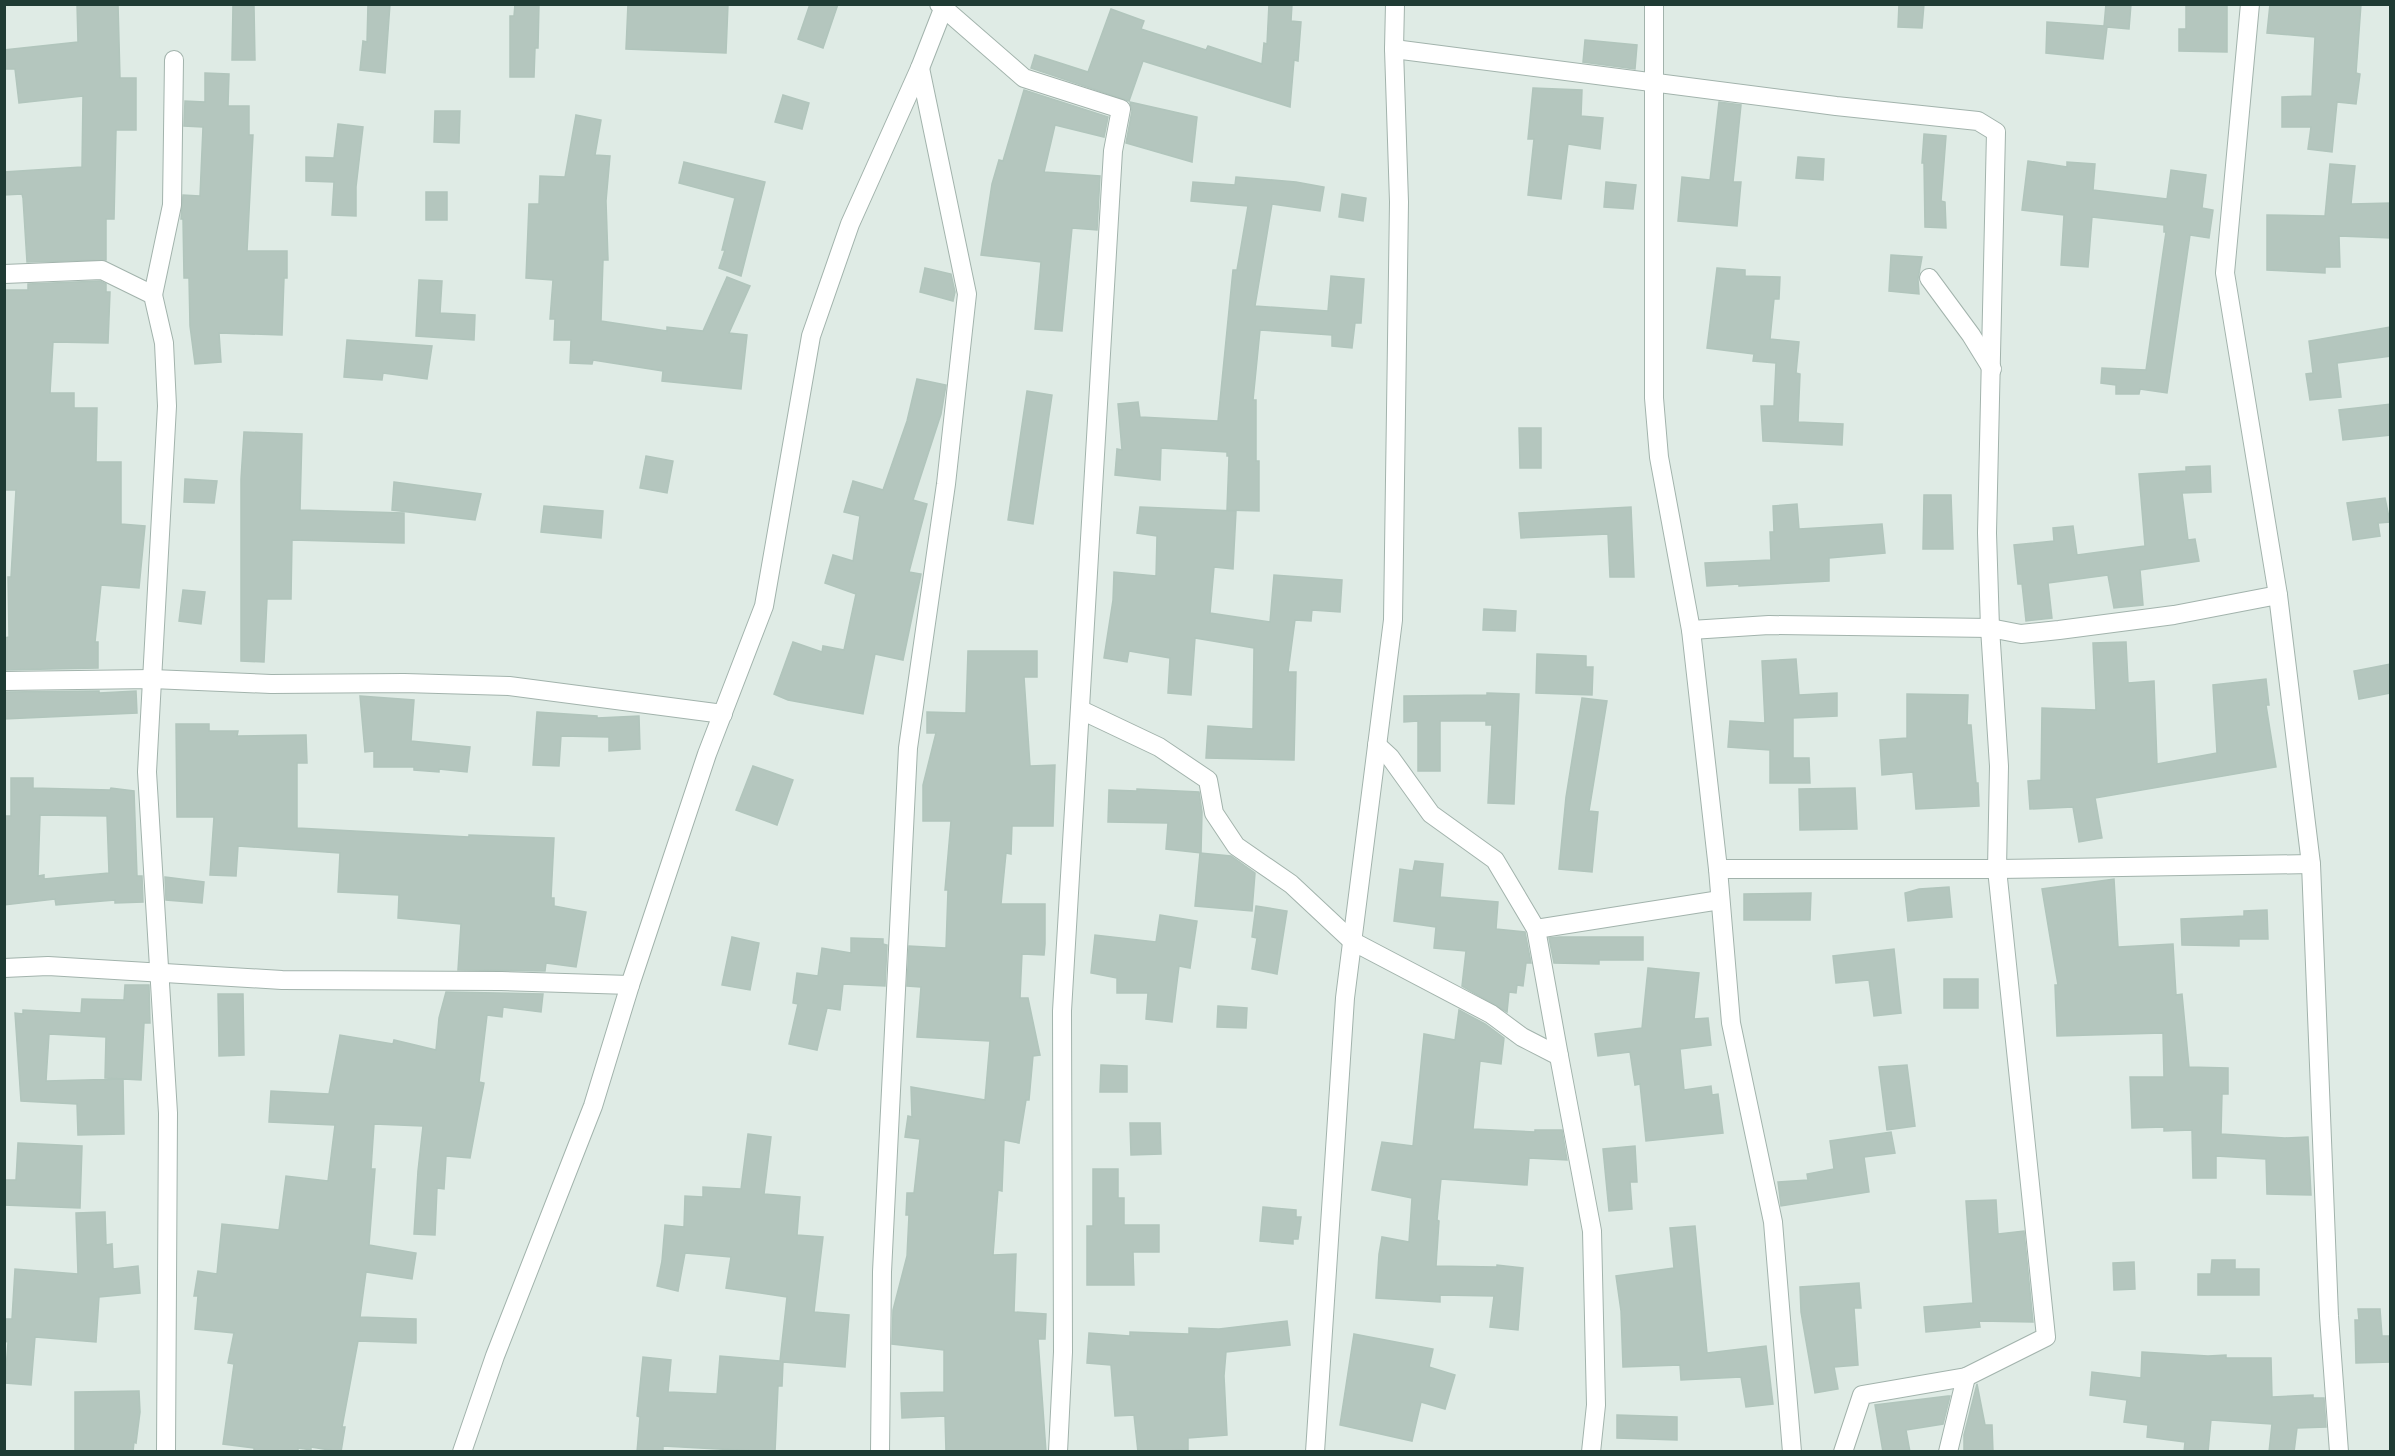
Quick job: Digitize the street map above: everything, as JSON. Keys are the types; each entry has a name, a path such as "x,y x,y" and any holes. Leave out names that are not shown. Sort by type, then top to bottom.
{"street":[{"path":"1315,1452 1345,998 1393,620 1399,202 1394,49 1395,4"},
{"path":"1654,4 1652,82 1654,398 1659,457 1691,630 1718,869 1731,1023 1773,1222 1792,1452"},
{"path":"2250,4 2225,273 2278,595 2311,864 2329,1316 2339,1452"},
{"path":"462,1452 495,1356 593,1106 630,985 703,765 764,606 811,336 849,224 920,68 942,6 1024,78 1121,109 1113,151 1082,710 1062,1011 1063,1352 1058,1452"},
{"path":"1394,49 1978,121 1987,124 1996,132 1987,533 1990,628 1999,766 1997,869 2046,1337 1966,1377 1862,1395 1843,1452"},
{"path":"166,1452 168,1113 147,772 167,406 164,343 153,296 172,205 174,60"},
{"path":"880,1452 882,1272 908,748 946,484 967,294 920,68"},
{"path":"4,274 102,270 153,296"},
{"path":"1929,278 1971,334 1992,369"},
{"path":"1691,630 1769,625 1990,628 2021,634 2174,615 2278,595"},
{"path":"4,681 152,679 271,684 404,683 509,686 723,714"},
{"path":"1082,710 1158,747 1208,780 1214,813 1236,846 1291,885 1352,941 1491,1014 1522,1037 1558,1056"},
{"path":"1377,745 1390,757 1431,814 1495,860 1536,929 1592,1231 1596,1405 1592,1452"},
{"path":"1718,869 1997,869 2311,864"},
{"path":"1536,929 1720,900"},
{"path":"4,968 48,966 282,980 501,981 630,985"},
{"path":"1948,1452 1966,1377"}],"building":[{"path":"77,4 118,4 120,78 136,78 136,130 116,130 114,219 106,219 106,260 27,262 22,194 4,195 4,172 82,167 83,96 19,103 15,69 4,69 4,50 78,42"},
{"path":"368,4 390,4 385,73 360,70 363,41 367,42"},
{"path":"515,4 539,4 538,48 535,48 534,77 510,77 510,16 514,16"},
{"path":"628,4 728,4 726,53 626,49"},
{"path":"810,4 838,4 823,48 798,39"},
{"path":"1269,4 1292,4 1291,21 1301,22 1298,61 1294,60 1290,107 1143,61 1129,101 1031,68 1035,55 1088,72 1111,9 1144,21 1141,29 1206,50 1208,46 1262,64 1264,43 1267,44"},
{"path":"1899,4 1924,4 1922,28 1898,27"},
{"path":"2106,4 2131,4 2129,29 2107,27 2103,59 2046,53 2047,22 2104,26"},
{"path":"2186,4 2227,4 2227,52 2179,51 2179,29 2186,29"},
{"path":"2270,4 2361,4 2356,73 2360,74 2356,104 2337,102 2332,152 2308,149 2311,127 2282,127 2282,97 2312,96 2315,37 2267,33"},
{"path":"233,5 254,6 255,60 232,60"},
{"path":"1585,40 1637,45 1635,69 1583,62"},
{"path":"205,73 229,74 228,106 249,106 249,135 253,135 247,251 287,251 287,278 284,278 282,335 219,333 221,362 195,364 190,326 189,278 184,278 183,219 181,219 183,195 200,196 203,127 184,126 185,101 205,102"},
{"path":"1533,88 1582,90 1581,116 1603,118 1600,149 1568,144 1561,199 1528,195 1534,139 1528,139"},
{"path":"1024,90 1108,117 1104,137 1055,125 1044,172 1100,176 1097,230 1072,228 1062,331 1035,329 1041,262 981,255 992,184 999,160 1003,161"},
{"path":"783,95 809,103 802,129 775,122"},
{"path":"1130,102 1197,117 1192,162 1126,143 1132,111"},
{"path":"1719,102 1741,105 1733,182 1741,182 1737,226 1678,221 1682,177 1710,180"},
{"path":"435,111 460,111 459,143 434,142"},
{"path":"576,115 601,120 595,155 610,156 606,201 608,260 603,260 601,321 667,331 667,327 703,331 727,277 750,286 729,333 747,335 741,389 662,381 663,371 593,360 592,364 570,363 571,340 554,340 555,319 550,319 553,280 526,278 529,204 539,204 540,176 565,177"},
{"path":"338,124 363,127 356,187 356,216 332,215 334,182 306,181 306,157 334,158"},
{"path":"1924,134 1946,136 1941,201 1945,202 1946,228 1925,227 1924,163 1922,163"},
{"path":"1798,157 1824,159 1823,180 1796,178"},
{"path":"2028,161 2067,167 2067,162 2095,164 2093,190 2167,199 2171,170 2206,175 2202,208 2213,210 2209,238 2190,235 2167,393 2140,389 2139,394 2116,394 2116,385 2101,383 2102,368 2146,370 2166,232 2164,232 2164,225 2092,217 2088,267 2061,265 2064,215 2022,210"},
{"path":"684,162 765,182 741,276 719,268 725,250 722,250 735,198 679,183"},
{"path":"2330,164 2355,166 2351,204 2391,203 2391,238 2339,236 2340,267 2325,267 2325,273 2267,270 2267,215 2325,216"},
{"path":"1236,177 1296,182 1324,187 1320,211 1272,204 1255,306 1328,311 1331,276 1364,279 1361,323 1355,323 1352,348 1332,346 1332,335 1260,330 1253,400 1256,400 1259,511 1227,510 1229,456 1227,452 1161,448 1160,480 1115,475 1117,449 1122,450 1118,404 1138,402 1140,417 1218,421 1233,270 1237,270 1248,206 1191,201 1193,182 1235,185"},
{"path":"1606,182 1636,185 1633,209 1604,207"},
{"path":"426,192 447,192 447,220 426,220"},
{"path":"1342,194 1366,198 1363,221 1339,217"},
{"path":"1891,255 1922,257 1918,279 1919,294 1889,291"},
{"path":"925,268 951,274 955,292 953,301 920,292"},
{"path":"1717,268 1745,270 1745,276 1780,277 1779,299 1774,299 1770,339 1799,342 1796,373 1800,374 1798,422 1843,424 1842,445 1763,441 1761,406 1774,406 1776,363 1753,361 1754,354 1707,348"},
{"path":"419,280 442,281 440,313 475,315 474,340 416,336"},
{"path":"100,281 106,284 106,292 110,292 108,343 53,342 50,393 74,393 74,408 97,408 96,462 121,462 121,524 145,526 139,588 101,585 95,642 98,642 98,668 4,670 4,638 9,637 8,577 11,577 16,490 4,490 4,290 28,290 28,284"},
{"path":"2391,327 2391,356 2337,363 2341,397 2310,400 2306,374 2313,373 2309,341"},
{"path":"347,340 432,346 427,379 383,373 382,380 344,377"},
{"path":"917,379 946,385 941,414 913,500 927,504 909,572 921,574 903,660 875,654 863,714 788,700 774,694 793,642 822,652 823,646 844,650 856,594 825,583 833,555 853,561 860,516 844,512 853,481 883,490 907,421"},
{"path":"1027,391 1052,395 1033,524 1008,520"},
{"path":"2391,404 2391,435 2343,440 2339,410"},
{"path":"1519,428 1541,428 1541,468 1520,468"},
{"path":"244,432 302,434 300,510 404,513 404,543 292,540 291,599 267,599 264,662 241,661 241,479"},
{"path":"646,456 673,461 667,493 640,488"},
{"path":"2210,466 2211,492 2182,493 2188,540 2195,539 2199,561 2140,570 2143,605 2114,608 2108,575 2048,583 2052,618 2026,621 2022,584 2018,584 2014,545 2054,541 2053,528 2073,526 2077,555 2145,546 2139,474 2186,471 2186,467"},
{"path":"185,479 217,481 214,503 184,502"},
{"path":"394,482 481,494 475,520 392,510"},
{"path":"1924,495 1951,495 1953,549 1923,549"},
{"path":"2385,498 2390,522 2378,523 2380,536 2353,540 2347,503"},
{"path":"1797,504 1799,529 1882,524 1885,553 1829,558 1829,581 1707,586 1705,563 1771,560 1770,532 1774,532 1773,506"},
{"path":"544,506 603,511 601,538 541,532"},
{"path":"1140,507 1236,511 1233,569 1214,567 1210,613 1270,622 1274,575 1342,580 1340,612 1312,610 1311,621 1295,620 1288,672 1296,672 1294,760 1206,758 1208,726 1253,729 1254,648 1195,638 1191,695 1168,693 1170,658 1129,651 1127,662 1104,658 1113,600 1114,572 1156,576 1157,536 1137,533"},
{"path":"1631,507 1634,577 1610,577 1608,534 1521,538 1519,513"},
{"path":"183,590 205,592 201,624 179,621"},
{"path":"1484,609 1516,611 1515,631 1483,630"},
{"path":"2126,642 2128,683 2154,681 2157,764 2217,753 2213,685 2266,679 2269,705 2266,705 2276,767 2095,798 2102,838 2079,842 2073,807 2030,809 2028,781 2041,780 2042,708 2096,710 2093,643"},
{"path":"968,651 1037,651 1037,677 1024,677 1030,766 1055,765 1053,826 1012,826 1011,854 1006,853 1001,904 1045,904 1045,944 1044,955 1022,954 1020,998 1028,998 1040,1055 1033,1056 1029,1100 1026,1100 1019,1143 1004,1140 1002,1191 998,1190 993,1255 1016,1254 1014,1312 1046,1314 1045,1339 1038,1339 1046,1452 946,1452 945,1416 902,1418 901,1393 944,1392 944,1350 892,1344 893,1310 907,1256 909,1215 906,1215 907,1193 914,1193 920,1139 905,1137 908,1116 912,1117 911,1087 985,1100 990,1041 917,1037 921,987 907,986 909,946 946,948 948,890 945,890 951,821 923,821 923,785 936,733 927,733 927,712 966,713"},
{"path":"1537,654 1586,656 1586,667 1593,667 1592,695 1536,693"},
{"path":"1796,659 1799,695 1837,693 1837,716 1793,718 1793,758 1809,758 1810,783 1770,783 1770,750 1728,747 1730,721 1765,723 1762,661"},
{"path":"2391,664 2391,693 2359,699 2354,671"},
{"path":"99,691 99,693 136,691 137,713 4,719 4,692"},
{"path":"1487,693 1519,694 1514,804 1488,803 1492,725 1486,725 1486,721 1440,721 1440,771 1418,771 1418,721 1404,722 1404,696 1487,695"},
{"path":"1907,694 1968,695 1967,725 1971,725 1979,806 1916,809 1913,772 1882,775 1880,740 1907,738"},
{"path":"360,696 414,700 411,741 470,747 467,772 439,769 439,772 414,770 414,767 374,767 374,751 365,752"},
{"path":"1582,698 1607,701 1589,811 1598,812 1592,872 1559,869 1566,797"},
{"path":"537,712 597,716 597,718 639,716 640,749 609,751 609,737 561,736 559,766 533,765"},
{"path":"176,724 209,724 209,731 238,731 237,736 306,735 307,763 297,763 297,828 469,837 469,835 554,838 551,898 554,898 554,906 586,912 576,967 546,963 545,971 458,970 461,924 398,918 399,895 338,892 340,853 238,846 236,876 210,875 214,817 177,817"},
{"path":"753,766 793,780 777,825 736,810"},
{"path":"11,778 33,778 33,788 110,790 111,788 134,791 137,876 142,876 143,902 115,903 115,900 56,905 55,899 4,905 4,816 11,816","holes":["40,815 107,816 109,873 44,879 44,875 38,876"]},
{"path":"1855,788 1857,829 1800,830 1799,789"},
{"path":"1137,789 1199,792 1202,812 1201,853 1166,849 1168,823 1108,822 1109,790 1137,791"},
{"path":"1200,853 1231,856 1255,873 1252,911 1195,906"},
{"path":"1415,861 1443,864 1440,897 1498,902 1496,929 1525,932 1531,963 1526,963 1523,986 1517,985 1516,993 1509,992 1507,1012 1462,986 1466,951 1434,948 1436,927 1394,921 1400,869 1413,871"},
{"path":"165,877 204,882 202,903 166,900"},
{"path":"2114,879 2118,947 2173,944 2176,995 2182,994 2189,1067 2228,1068 2228,1094 2222,1094 2221,1134 2308,1137 2311,1195 2267,1194 2266,1159 2216,1156 2216,1178 2193,1178 2192,1130 2164,1131 2164,1127 2132,1128 2130,1077 2164,1077 2163,1033 2057,1036 2055,985 2058,985 2042,889"},
{"path":"1949,887 1952,917 1908,921 1905,893 1919,889"},
{"path":"1811,893 1810,920 1744,920 1744,894"},
{"path":"1256,906 1287,911 1277,974 1252,969 1257,938 1252,937"},
{"path":"2267,910 2268,939 2239,939 2239,946 2182,945 2181,919 2244,916 2244,911"},
{"path":"1160,915 1197,921 1190,968 1179,966 1172,1022 1146,1019 1148,993 1117,993 1117,978 1091,973 1095,935 1156,942"},
{"path":"732,937 759,943 750,990 722,985"},
{"path":"1643,937 1643,960 1599,960 1599,964 1554,963 1549,938"},
{"path":"851,938 883,939 883,944 887,945 885,986 843,984 840,1010 827,1008 817,1050 789,1044 798,1004 793,1003 797,973 818,976 822,948 851,953"},
{"path":"1894,949 1901,1013 1874,1016 1869,980 1836,983 1833,956"},
{"path":"1648,968 1699,973 1694,1019 1708,1018 1711,1045 1680,1049 1684,1090 1711,1086 1712,1095 1718,1094 1723,1133 1646,1141 1640,1084 1635,1085 1630,1052 1598,1056 1595,1034 1642,1028"},
{"path":"1944,979 1978,979 1978,1008 1944,1008"},
{"path":"125,985 149,985 150,1023 144,1023 141,1080 123,1079 124,1134 78,1135 77,1104 21,1101 15,1013 23,1014 23,1010 81,1013 82,999 124,1000","holes":["49,1034 106,1037 105,1078 123,1079 46,1081"]},
{"path":"446,992 543,994 541,1012 503,1007 502,1017 487,1015 479,1082 484,1083 470,1158 446,1156 444,1189 437,1188 435,1235 414,1234 423,1126 374,1124 371,1169 375,1169 369,1245 416,1253 412,1279 366,1272 360,1317 416,1319 416,1343 358,1341 342,1427 345,1427 341,1452 311,1447 311,1450 298,1448 298,1452 254,1452 254,1448 223,1444 234,1364 228,1363 234,1333 195,1329 198,1296 194,1296 198,1271 217,1274 222,1224 279,1230 286,1176 328,1181 335,1125 269,1122 271,1091 329,1094 340,1035 393,1044 394,1040 436,1050 439,1018"},
{"path":"218,994 243,994 244,1055 219,1056"},
{"path":"1218,1006 1247,1008 1246,1028 1217,1027"},
{"path":"1459,1010 1485,1024 1504,1038 1501,1064 1480,1061 1473,1129 1535,1132 1535,1130 1562,1130 1567,1160 1529,1158 1527,1185 1441,1179 1436,1266 1497,1267 1497,1265 1523,1268 1518,1330 1490,1327 1494,1296 1440,1295 1440,1302 1376,1298 1382,1237 1409,1242 1412,1198 1372,1190 1382,1142 1413,1146 1424,1034 1455,1040"},
{"path":"1101,1065 1127,1066 1127,1092 1100,1092"},
{"path":"1907,1065 1915,1126 1887,1130 1879,1067"},
{"path":"1130,1123 1160,1123 1161,1154 1131,1155"},
{"path":"1891,1132 1895,1153 1864,1157 1869,1192 1781,1206 1778,1182 1808,1180 1807,1174 1834,1169 1830,1141"},
{"path":"748,1134 771,1137 764,1194 800,1197 797,1235 823,1237 814,1312 849,1315 845,1367 783,1362 782,1386 778,1386 775,1452 663,1446 663,1452 637,1452 640,1417 637,1416 643,1357 671,1360 668,1392 717,1394 720,1356 780,1361 787,1297 726,1288 731,1257 685,1253 678,1291 657,1286 665,1225 684,1227 685,1196 703,1197 703,1187 741,1189"},
{"path":"18,1143 82,1146 80,1208 4,1205 4,1180 16,1180"},
{"path":"1635,1146 1637,1182 1630,1182 1632,1209 1609,1211 1603,1149"},
{"path":"1093,1169 1118,1169 1118,1198 1124,1198 1124,1225 1159,1225 1159,1252 1133,1252 1134,1285 1087,1285 1087,1226 1093,1226"},
{"path":"1996,1200 1998,1234 2024,1231 2033,1322 1979,1321 1980,1327 1926,1332 1924,1307 1973,1303 1966,1201"},
{"path":"1263,1207 1296,1210 1296,1217 1301,1217 1298,1239 1293,1239 1293,1244 1260,1241"},
{"path":"105,1212 106,1245 112,1244 113,1269 138,1266 140,1293 99,1297 96,1342 35,1337 31,1385 5,1383 8,1342 4,1341 4,1319 12,1319 15,1269 78,1274 76,1213"},
{"path":"1695,1226 1707,1353 1766,1346 1773,1404 1746,1407 1741,1377 1681,1380 1680,1365 1623,1367 1621,1311 1616,1276 1674,1268 1670,1228"},
{"path":"2212,1260 2235,1260 2235,1269 2259,1269 2259,1295 2198,1295 2198,1274 2211,1274"},
{"path":"2134,1262 2135,1289 2114,1290 2113,1263"},
{"path":"1859,1283 1861,1308 1854,1308 1858,1365 1834,1367 1838,1389 1815,1393 1801,1312 1800,1287"},
{"path":"2358,1309 2380,1309 2382,1336 2391,1336 2391,1362 2356,1363 2355,1320 2359,1320"},
{"path":"1287,1321 1290,1345 1226,1352 1224,1376 1227,1435 1188,1438 1188,1450 1138,1452 1134,1415 1115,1416 1111,1365 1087,1363 1089,1333 1130,1336 1130,1332 1189,1334 1189,1328 1219,1329"},
{"path":"1354,1334 1433,1349 1429,1367 1455,1375 1445,1409 1421,1402 1412,1441 1340,1425"},
{"path":"2142,1352 2226,1355 2226,1358 2271,1358 2272,1397 2313,1395 2313,1398 2324,1398 2326,1427 2297,1428 2294,1452 2269,1452 2272,1424 2211,1420 2208,1452 2184,1452 2185,1442 2147,1437 2148,1425 2124,1422 2127,1400 2090,1395 2092,1372 2141,1378"},
{"path":"1977,1384 1985,1425 1992,1425 1993,1452 1964,1452 1964,1435"},
{"path":"139,1391 140,1412 133,1452 75,1452 75,1392"},
{"path":"1950,1396 1943,1424 1906,1430 1910,1452 1883,1452 1875,1405"},
{"path":"1617,1415 1677,1417 1677,1440 1617,1438"}]}
